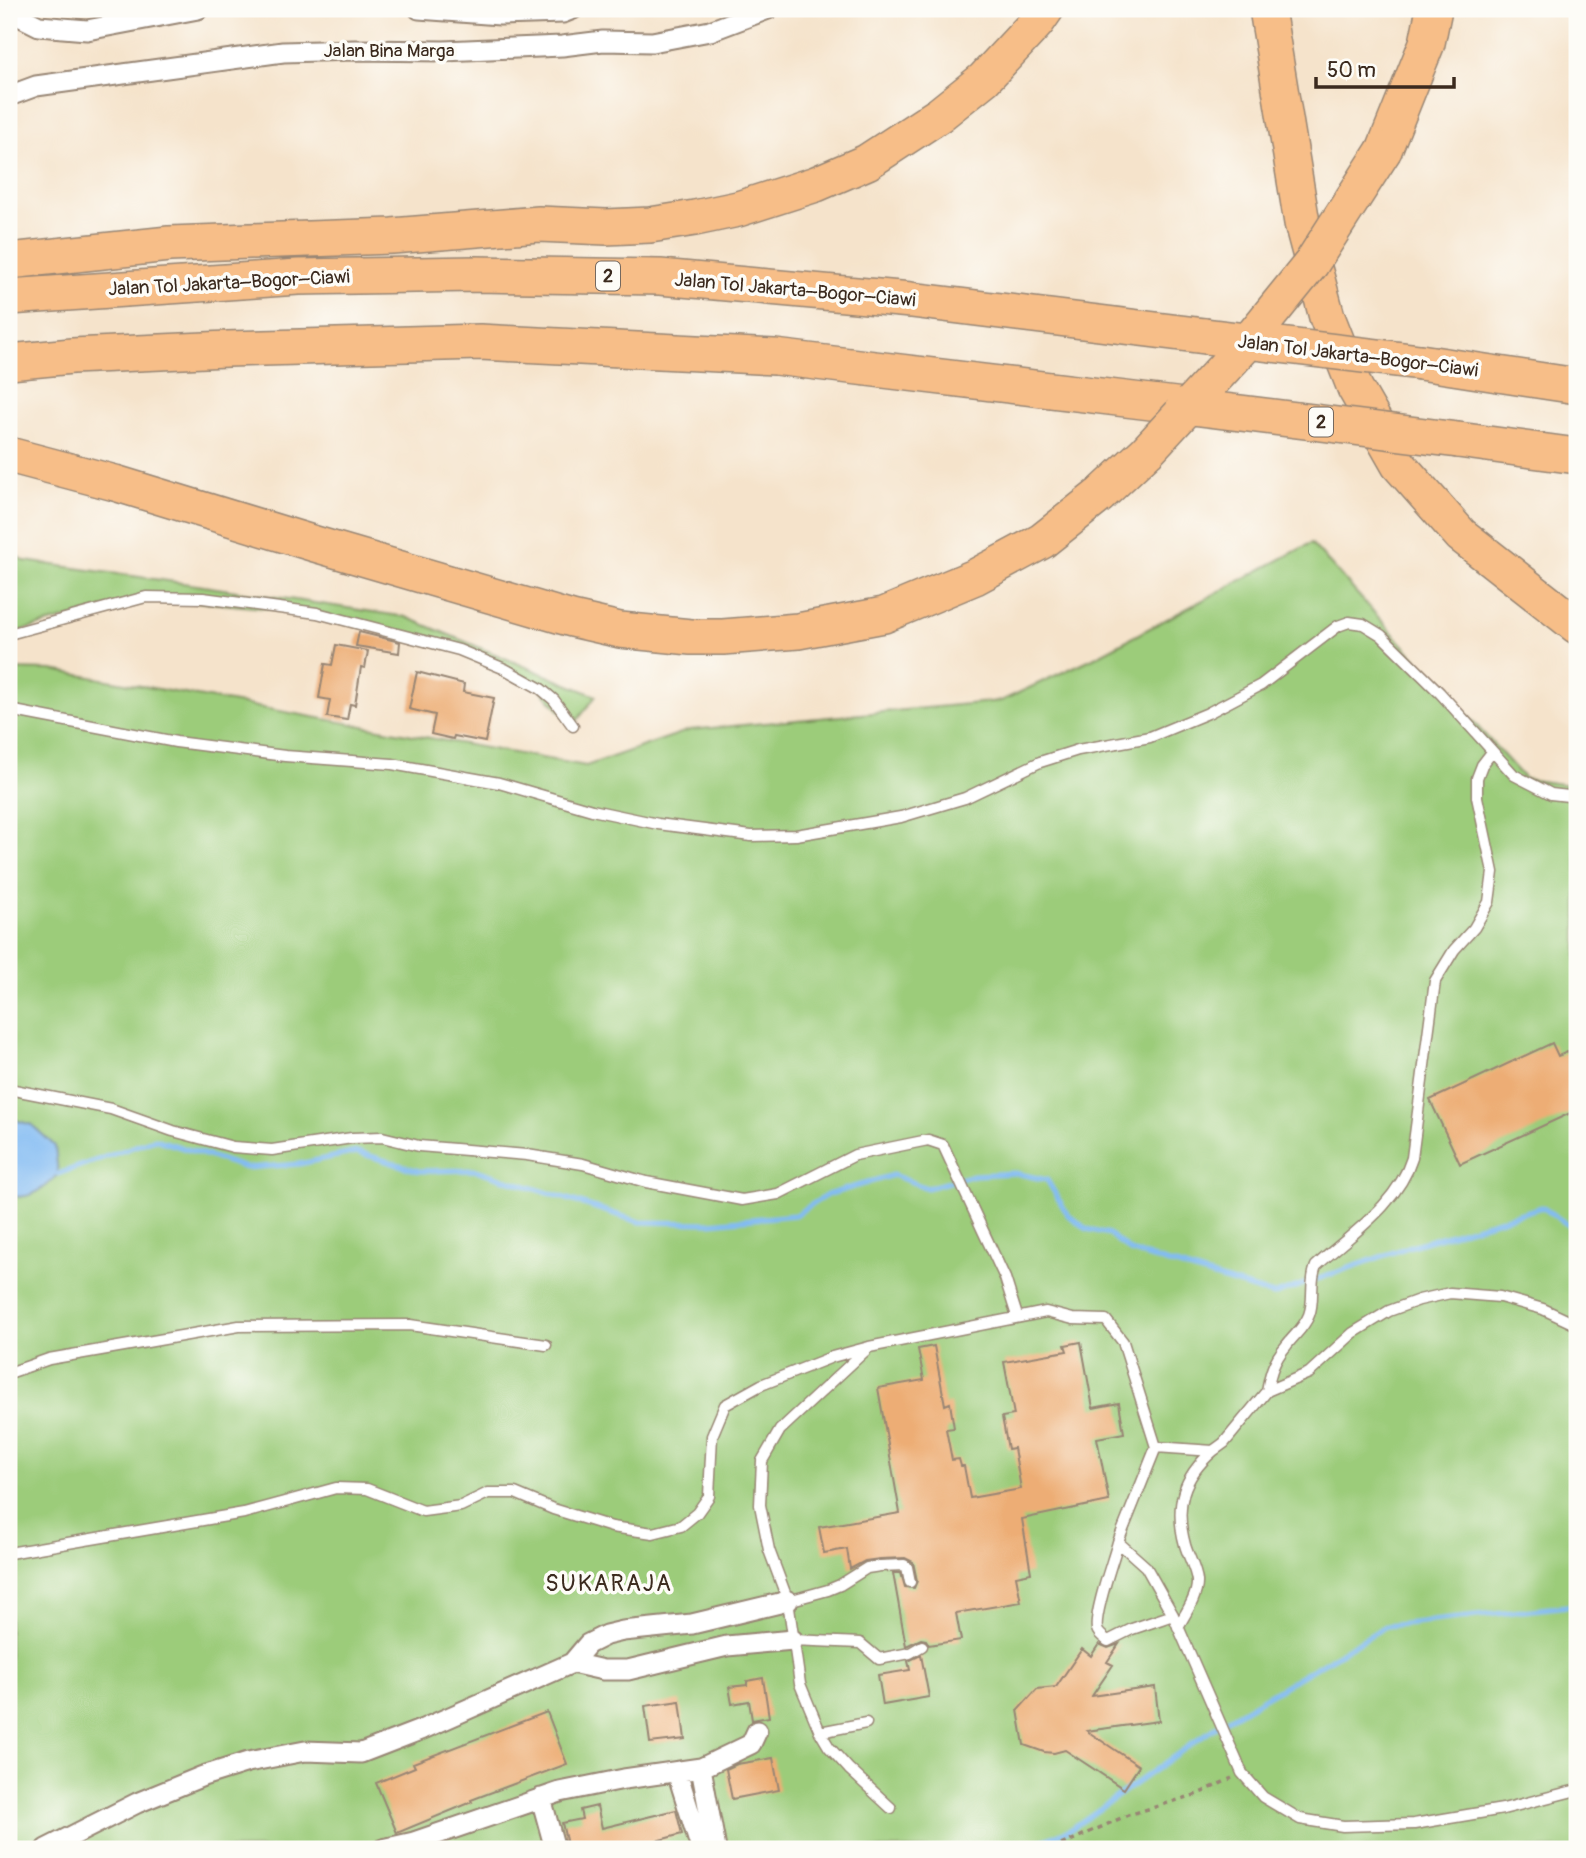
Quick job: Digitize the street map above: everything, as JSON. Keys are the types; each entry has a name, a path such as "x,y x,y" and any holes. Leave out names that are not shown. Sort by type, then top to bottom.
{"highway":[{"path":"9,261 169,244 392,236 539,224 607,227 650,225 738,209 816,184 867,162 939,115 984,79 1046,9"},
{"path":"1267,9 1302,223 1327,317 1355,387 1399,465 1461,535 1577,626"},
{"path":"9,455 115,482 315,544 572,619 620,630 691,637 723,637 798,631 884,615 975,577 1031,547 1100,495 1247,343 1311,264 1384,150 1427,43 1434,9"},
{"name":"Jalan Tol Jakarta–Bogor–Ciawi","path":"9,297 298,277 476,274 660,277 911,300 1420,362 1577,386"},
{"name":"2","path":"9,362 201,350 480,342 775,357 908,371 1577,456"}],"street":[{"path":"9,11 39,26 87,30 198,9"},
{"path":"419,9 563,13 573,9"},
{"name":"Jalan Bina Marga","path":"9,96 36,86 283,52 444,51 562,46 603,41 652,42 710,31 768,9"},
{"path":"46,1849 75,1842 137,1802 202,1776 248,1762 305,1751 361,1753 423,1730 572,1662 588,1644 606,1635 692,1624 788,1601"},
{"path":"572,1662 603,1670 628,1670 727,1646 793,1640"},
{"path":"383,1849 415,1846 541,1798 624,1779 701,1768 751,1744 757,1731"},
{"path":"701,1768 716,1849"},
{"path":"677,1772 701,1849"},
{"path":"541,1798 555,1849"}],"lane":[{"path":"9,634 146,597 203,597 317,613 459,650 505,669 541,689 554,700 573,726"},
{"path":"9,710 190,744 285,756 392,764 499,783 592,810 658,824 751,836 796,835 901,817 965,798 1040,762 1078,750 1150,737 1208,713 1261,685 1338,626 1356,622 1381,635 1440,693 1514,775 1536,789 1577,797"},
{"path":"1267,1391 1272,1367 1303,1327 1311,1311 1311,1277 1316,1266 1388,1200 1406,1178 1412,1158 1435,981 1454,950 1474,928 1489,902 1493,872 1477,797 1477,778 1482,765 1492,752"},
{"path":"9,1089 111,1109 173,1131 233,1146 272,1150 352,1138 382,1137 419,1146 527,1155 583,1164 646,1182 742,1200 778,1194 855,1154 928,1140 943,1145 1005,1278 1017,1316"},
{"path":"1178,1627 1193,1598 1197,1581 1184,1542 1181,1513 1183,1492 1197,1465 1224,1443 1267,1391 1309,1373 1353,1333 1389,1311 1419,1300 1451,1293 1500,1297 1543,1309 1577,1325"},
{"path":"9,1553 244,1513 336,1488 367,1489 423,1511 461,1506 488,1493 515,1493 554,1509 612,1527 653,1533 681,1526 697,1513 709,1496 712,1436 724,1405 797,1370 869,1347 1046,1312 1073,1319 1106,1320 1123,1342 1156,1447 1118,1542 1097,1629 1108,1641 1132,1629 1173,1615"},
{"path":"9,1373 49,1359 239,1326 410,1325 546,1345"},
{"path":"869,1347 780,1430 762,1461 760,1506 769,1550 788,1601 800,1684 820,1732 829,1747 849,1769 891,1808"},
{"path":"1156,1447 1213,1451"},
{"path":"1118,1542 1146,1567 1173,1615 1242,1773 1263,1797 1300,1819 1343,1826 1414,1824 1503,1809 1577,1790"},
{"path":"788,1601 840,1585 867,1568 904,1565 907,1567 910,1582"},
{"path":"793,1640 860,1643 879,1659 910,1653 922,1646"},
{"path":"820,1732 866,1723"}],"path":[{"path":"1052,1849 1128,1815 1198,1794 1242,1773"}],"green space":[{"path":"1311,543 1525,779 1577,786 1577,1849 9,1849 9,669 52,670 586,766 690,730 1001,701 1093,658"},
{"path":"9,552 25,561 406,617 596,696 573,726 541,689 459,650 317,613 146,597 9,634"}],"water":[{"path":"9,1118 32,1125 55,1146 58,1174 42,1189 30,1195 9,1196"}],"building":[{"path":"359,632 400,642 399,653 356,646"},
{"path":"336,645 368,651 365,668 361,667 355,705 350,704 347,720 327,717 330,700 319,698 325,664 332,665"},
{"path":"417,672 464,684 463,692 494,698 485,742 431,734 435,715 409,709"},
{"path":"1552,1043 1558,1056 1577,1048 1577,1110 1460,1164 1430,1100"},
{"path":"1081,1342 1093,1408 1119,1403 1124,1433 1097,1438 1109,1501 1022,1519 1031,1573 1016,1576 1021,1602 956,1613 961,1640 929,1645 926,1640 921,1639 906,1646 893,1573 901,1573 905,1587 914,1588 917,1581 913,1562 905,1558 880,1559 865,1561 850,1569 847,1549 824,1553 819,1527 900,1513 878,1388 924,1380 918,1349 934,1346 945,1405 950,1403 954,1428 946,1429 952,1460 959,1459 961,1466 964,1466 970,1498 1021,1489 1014,1448 1008,1449 1002,1417 1014,1415 1004,1362 1067,1351 1065,1345"},
{"path":"1099,1644 1108,1648 1119,1644 1107,1662 1113,1665 1092,1696 1155,1687 1159,1721 1087,1731 1139,1766 1124,1789 1065,1750 1044,1752 1024,1745 1018,1710 1037,1689 1056,1687 1082,1649 1091,1656"},
{"path":"921,1655 929,1697 883,1705 878,1675 910,1670 908,1661"},
{"path":"763,1678 769,1717 752,1720 749,1701 732,1704 729,1687 747,1685 747,1681"},
{"path":"680,1701 685,1739 650,1743 645,1706"},
{"path":"547,1712 567,1764 471,1800 472,1802 397,1833 376,1783 415,1767 413,1763"},
{"path":"773,1758 779,1790 732,1799 726,1769 737,1764"},
{"path":"597,1806 602,1828 676,1810 682,1834 626,1849 568,1849 562,1823 582,1819 580,1810"}],"waterway":[{"path":"58,1174 155,1139 246,1168 299,1164 357,1152 419,1171 476,1170 640,1222 710,1223 795,1215 827,1195 893,1175 927,1188 974,1175 1015,1173 1047,1180 1068,1215 1087,1229 1109,1234 1130,1251 1273,1295 1411,1246 1542,1207 1577,1231"},
{"path":"1023,1849 1071,1829 1223,1722 1386,1626 1577,1605"}],"district":[{"name":"SUKARAJA","path":"609,1583"}]}
